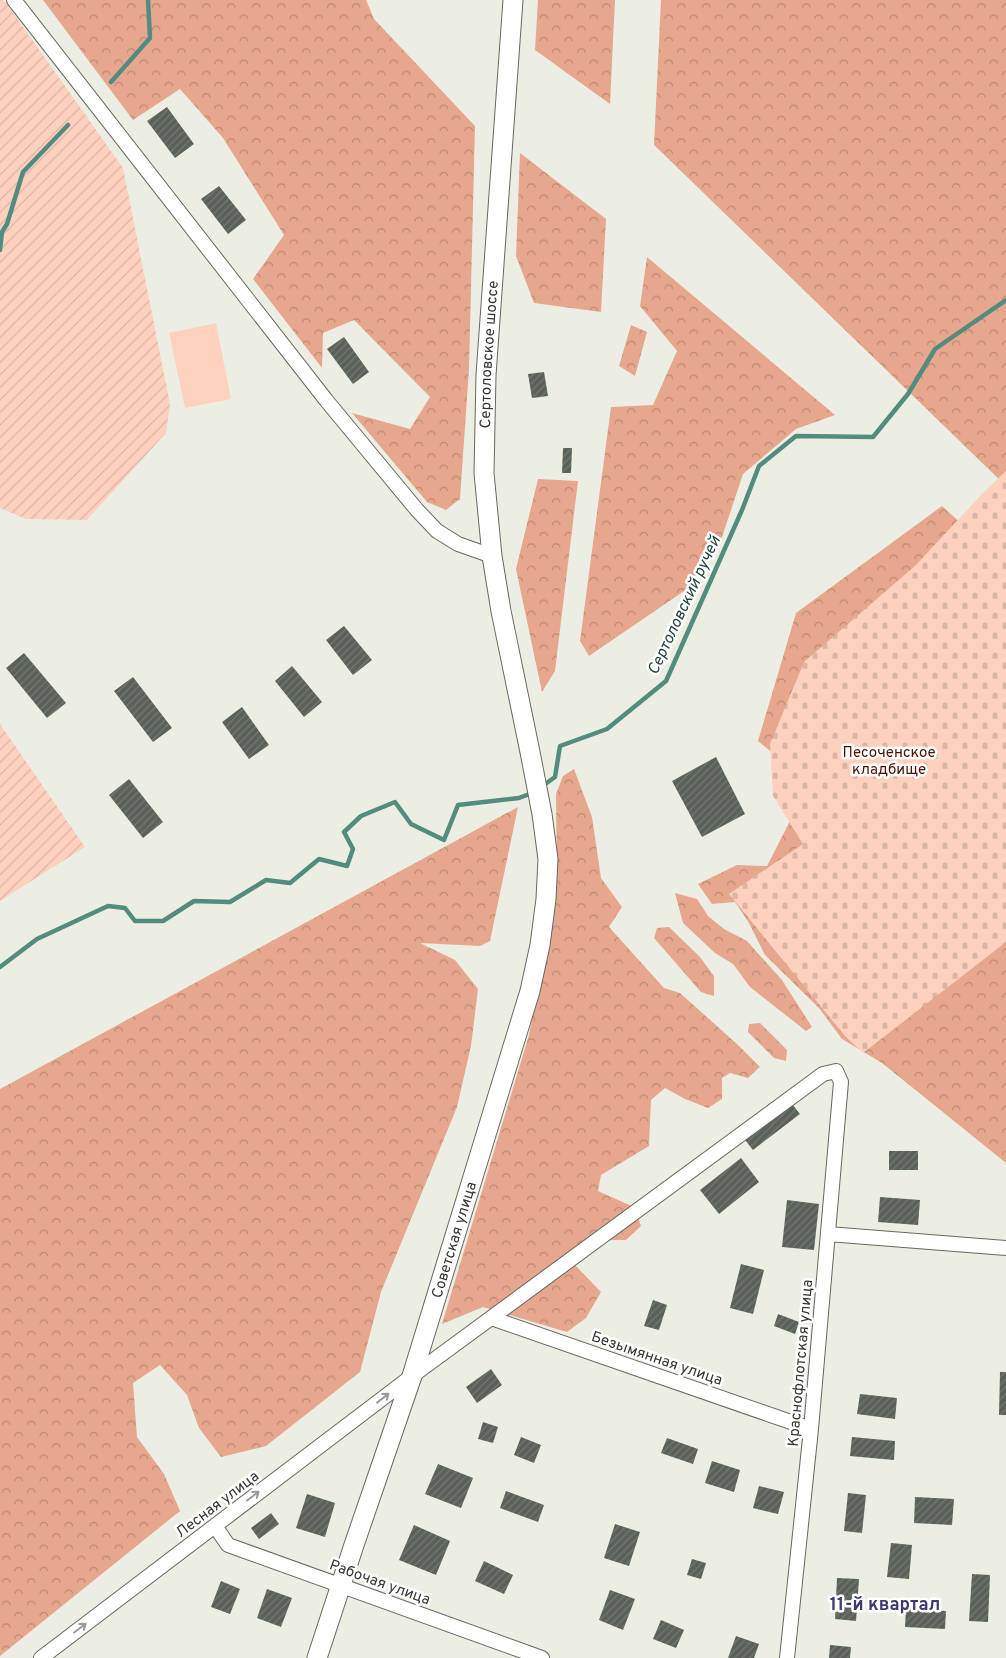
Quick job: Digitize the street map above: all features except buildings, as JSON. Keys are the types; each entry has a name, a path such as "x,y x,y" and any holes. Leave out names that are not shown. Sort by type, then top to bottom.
{"main road":[{"name":"Сертоловское шоссе","path":"512,0 486,382 484,473 492,556 501,611 530,752"},
{"name":"Советская улица","path":"317,1658 340,1584 412,1376 530,991 540,945 546,899 548,858 530,752"}],"street":[{"path":"14,0 326,400 417,510 437,531 458,544 492,556"},
{"name":"Лесная улица","path":"41,1658 412,1376 823,1074 836,1071"},
{"name":"Краснофлотская улица","path":"787,1658 811,1430 841,1082 836,1071"},
{"path":"828,1234 1006,1248"},
{"name":"Безымянная улица","path":"491,1318 811,1430"},
{"name":"Рабочая улица","path":"214,1526 228,1545 542,1658"}],"green space":[{"path":"0,0 4,0 123,168 170,404 166,433 87,520 26,519 0,508"},
{"path":"43,0 366,0 374,19 475,126 469,369 460,499 446,510 427,502 352,413 410,429 430,397 354,320 323,333 322,368 253,279 284,235 223,138 180,89 133,120"},
{"path":"538,0 615,0 610,104 535,50"},
{"path":"661,0 1006,0 1006,486 654,145"},
{"path":"520,153 606,219 601,312 534,303 516,256"},
{"path":"647,257 835,415 796,429 743,474 720,543 684,591 589,656 580,641 611,407 653,405 677,351 640,306"},
{"path":"216,323 231,399 185,408 169,333"},
{"path":"631,325 647,332 635,376 619,366"},
{"name":"Песоченское кладбище","path":"1006,471 1006,942 863,1053 845,1036 729,894 803,844 773,796 770,744 804,662 916,565"},
{"path":"538,479 578,481 555,671 542,692 516,569"},
{"name":"Песоченское кладбище","path":"942,506 1006,564 1006,1163 882,1063 842,1039 819,1008 765,955 749,923 735,902 712,904 698,884 737,865 767,866 794,813 812,785 758,741 796,613"},
{"path":"0,724 85,847 0,901"},
{"path":"574,769 592,817 601,878 622,907 609,927 664,988 680,993 760,1067 748,1078 730,1073 722,1078 722,1099 708,1108 685,1099 665,1088 651,1100 649,1146 601,1175 598,1191 634,1207 641,1226 626,1240 591,1240 574,1264 601,1292 586,1318 567,1332 483,1307 442,1324 529,1035 557,885 556,794 563,776"},
{"path":"518,807 490,941 480,946 420,943 455,960 478,989 471,1046 457,1107 381,1292 360,1372 266,1446 221,1457 199,1428 187,1395 160,1365 133,1383 137,1437 164,1474 180,1511 0,1656 0,1089"},
{"path":"675,893 697,899 708,916 724,929 747,941 782,980 812,1027 806,1031 750,987 733,964 715,953 683,923"},
{"path":"669,927 700,957 714,976 714,996 701,992 654,938 657,928"},
{"path":"760,1023 787,1050 786,1061 774,1058 748,1032 749,1024"}],"waterway":[{"path":"111,82 150,38 148,0"},
{"path":"0,250 2,232 7,224 23,172 68,125"},
{"name":"Сертоловский ручей","path":"541,787 555,777 560,746 607,729 666,681 742,510 759,466 796,436 873,437 908,394 935,349 1006,300"},
{"name":"Сертоловский ручей","path":"0,967 37,939 108,906 125,908 135,921 163,921 194,901 230,902 266,880 290,883 319,859 347,866 353,849 344,832 361,816 395,802 411,824 444,840 458,805 519,798 532,793"}],"district":[{"name":"11-й квартал","path":"885,1604"}]}
